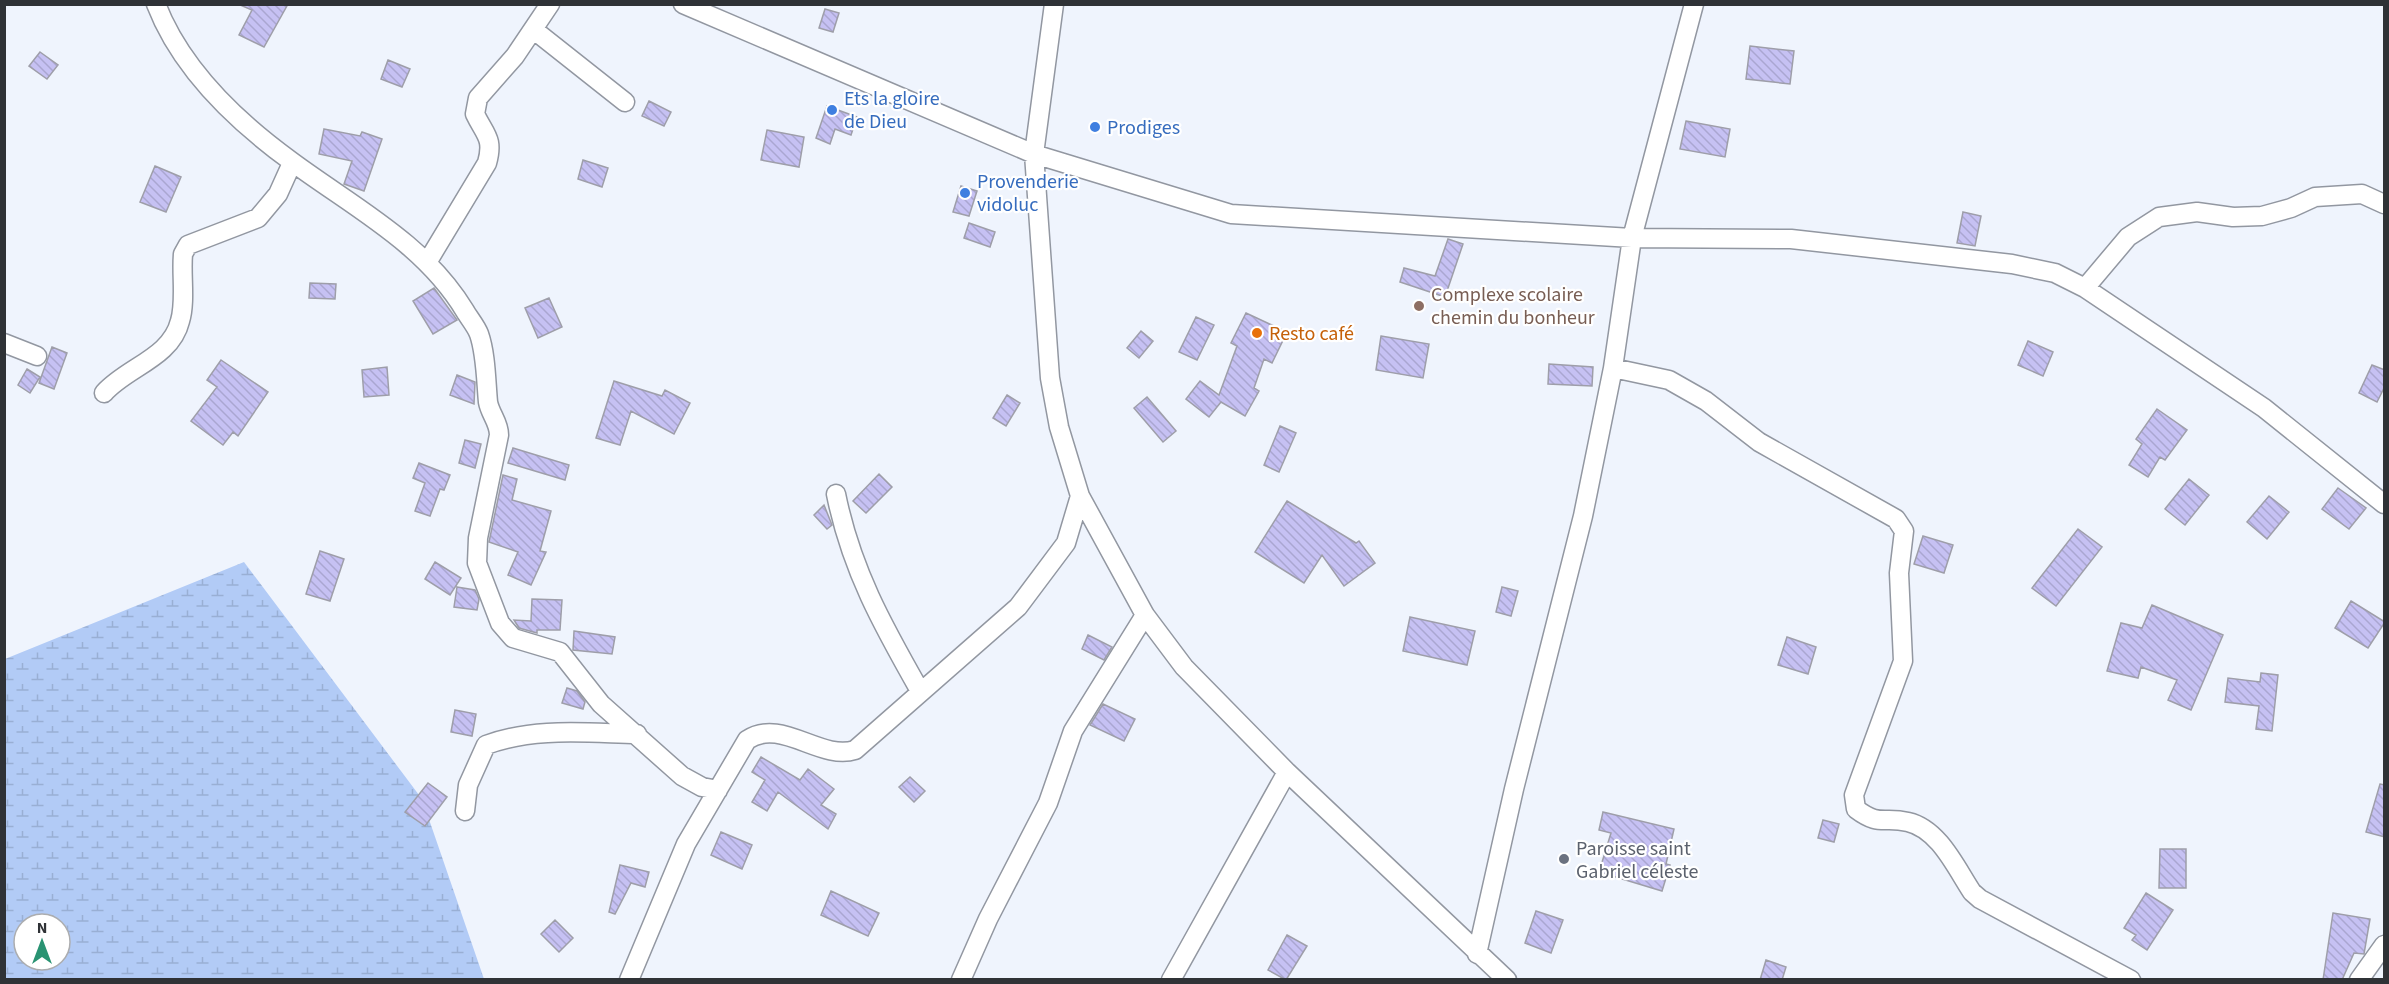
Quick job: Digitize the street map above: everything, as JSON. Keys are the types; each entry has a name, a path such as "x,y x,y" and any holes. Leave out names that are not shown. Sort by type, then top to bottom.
{"street":[{"path":"156,4 175,43 214,93 259,137 292,163 353,202 428,261 453,291 479,335 489,408 499,427 498,449 478,538 477,564 500,623 513,638 560,652 601,704 682,776 702,787 718,790"},
{"path":"428,261 487,163 492,147 489,136 475,114 478,98 534,30 550,4"},
{"path":"683,4 1034,154 1231,214 1632,238 1791,239 2012,264 2055,273 2085,288 2264,408 2385,504"},
{"path":"1054,4 1034,154 1050,378 1059,427 1080,496 1145,615 1184,668 1287,772 1507,980"},
{"path":"1477,954 1514,789 1583,516 1613,368 1632,238 1694,4"},
{"path":"534,30 625,102"},
{"path":"104,393 117,378 167,348 180,321 183,255 188,245 258,218 278,194 292,163"},
{"path":"2085,288 2128,237 2158,217 2197,212 2233,217 2262,216 2291,208 2315,197 2327,196 2362,194 2385,204"},
{"path":"4,343 37,357"},
{"path":"1613,368 1669,380 1706,401 1759,442 1896,519 1904,531 1899,573 1903,661 1854,795 1856,809 1871,820 1909,822 1933,834 1972,892 1980,899 2131,980"},
{"path":"836,494 844,537 886,631 920,691"},
{"path":"629,980 686,844 747,740 757,733 771,732 847,753 855,750 1018,607 1066,543 1080,496"},
{"path":"961,980 988,919 1048,803 1073,730 1145,615"},
{"path":"465,811 468,785 486,745 510,735 542,732 637,735"},
{"path":"1171,980 1287,772"},
{"path":"2359,980 2385,945"}],"green space":[{"path":"244,562 422,799 484,979 5,980 5,659"}],"building":[{"path":"238,4 288,4 264,47 239,35 252,10"},
{"path":"825,9 839,13 833,32 819,28"},
{"path":"1750,46 1794,51 1790,84 1746,79"},
{"path":"40,52 58,65 47,79 29,66"},
{"path":"388,60 410,69 402,87 381,79"},
{"path":"649,101 671,112 664,126 642,116"},
{"path":"827,106 857,117 851,135 835,129 830,144 816,138"},
{"path":"1686,121 1730,129 1725,157 1680,149"},
{"path":"324,129 360,136 362,132 382,139 364,191 344,184 352,161 319,154"},
{"path":"767,130 804,137 799,167 761,160"},
{"path":"583,160 608,168 602,187 578,179"},
{"path":"155,166 181,177 166,212 140,202"},
{"path":"961,186 977,191 969,216 953,212"},
{"path":"1963,212 1981,216 1975,246 1957,243"},
{"path":"969,223 995,232 990,247 964,238"},
{"path":"1448,239 1463,244 1445,297 1400,282 1404,268 1435,276"},
{"path":"310,283 336,284 335,299 309,298"},
{"path":"434,288 457,320 433,334 413,301"},
{"path":"549,298 562,327 538,338 525,308"},
{"path":"1246,313 1287,332 1272,363 1264,359 1254,388 1259,391 1245,416 1221,402 1209,417 1186,399 1200,381 1219,395 1237,346 1231,343"},
{"path":"1196,317 1214,325 1197,360 1179,352"},
{"path":"1141,331 1153,341 1139,358 1127,348"},
{"path":"1381,336 1429,344 1423,378 1376,370"},
{"path":"2028,341 2053,352 2043,376 2018,365"},
{"path":"52,347 67,353 54,389 39,383"},
{"path":"221,360 268,392 238,436 233,432 223,445 191,421 217,387 207,380"},
{"path":"1549,364 1593,367 1592,386 1548,384"},
{"path":"2372,365 2385,370 2385,386 2377,402 2359,393"},
{"path":"387,367 389,395 364,397 362,370"},
{"path":"27,369 40,377 30,393 18,385"},
{"path":"457,375 475,382 474,404 450,395"},
{"path":"614,381 662,396 665,390 690,403 674,434 631,411 620,445 596,438"},
{"path":"1007,395 1020,403 1006,426 993,418"},
{"path":"1147,397 1176,431 1163,442 1134,408"},
{"path":"2157,409 2187,430 2165,460 2160,457 2148,477 2129,465 2142,444 2136,439"},
{"path":"1280,426 1296,433 1279,472 1264,465"},
{"path":"465,440 481,444 475,468 459,463"},
{"path":"513,448 569,465 565,480 508,463"},
{"path":"419,463 450,475 444,490 440,489 430,516 415,511 425,483 413,478"},
{"path":"879,474 892,487 866,513 853,501"},
{"path":"503,475 517,479 512,500 551,511 540,551 546,552 531,585 508,575 518,552 489,542"},
{"path":"2189,479 2209,495 2185,525 2165,509"},
{"path":"2338,488 2366,508 2349,529 2322,509"},
{"path":"2269,496 2289,512 2267,539 2247,522"},
{"path":"1287,501 1356,543 1359,541 1375,563 1344,586 1322,555 1304,583 1255,552"},
{"path":"824,505 832,525 827,529 814,515"},
{"path":"2078,529 2102,547 2056,606 2032,588"},
{"path":"1923,536 1953,545 1944,573 1914,564"},
{"path":"320,551 344,559 330,601 306,594"},
{"path":"435,562 461,578 450,595 425,579"},
{"path":"457,587 475,590 479,599 477,610 454,607"},
{"path":"1502,587 1518,591 1511,616 1496,612"},
{"path":"532,599 562,600 560,630 537,630 537,633 519,628 514,620 531,621"},
{"path":"2351,601 2385,622 2368,648 2335,628"},
{"path":"2152,605 2223,635 2191,710 2168,700 2177,680 2141,667 2138,678 2107,671 2121,623 2142,628"},
{"path":"1410,617 1475,631 1467,665 1403,651"},
{"path":"574,631 615,637 612,654 573,650"},
{"path":"1088,635 1112,647 1104,660 1082,649"},
{"path":"1787,637 1816,647 1808,674 1778,665"},
{"path":"2261,673 2278,675 2272,731 2256,729 2259,706 2225,702 2228,678 2260,682"},
{"path":"567,688 577,691 585,702 583,709 562,703"},
{"path":"1103,704 1135,719 1124,741 1090,725"},
{"path":"455,710 476,714 472,736 451,732"},
{"path":"761,757 800,780 808,769 834,789 821,805 836,814 828,829 778,792 767,811 752,802 765,780 752,772"},
{"path":"910,777 925,791 914,802 899,787"},
{"path":"428,783 447,797 425,826 405,812"},
{"path":"2380,784 2385,785 2385,837 2366,832"},
{"path":"1603,812 1674,829 1666,864 1670,865 1662,891 1599,872 1611,833 1599,830"},
{"path":"1823,820 1839,824 1834,842 1818,838"},
{"path":"721,832 752,845 742,869 711,855"},
{"path":"2160,849 2186,849 2186,888 2159,888"},
{"path":"620,865 649,872 645,887 631,883 615,914 609,912"},
{"path":"831,891 879,913 868,936 821,915"},
{"path":"2146,893 2173,910 2147,950 2132,940 2136,935 2124,928"},
{"path":"1536,911 1563,920 1551,953 1525,943"},
{"path":"2333,913 2370,919 2364,954 2354,953 2342,980 2323,980"},
{"path":"555,920 573,938 559,952 541,934"},
{"path":"1287,935 1307,946 1286,980 1268,970"},
{"path":"1766,960 1786,967 1782,980 1760,980"}],"place":[{"name":"Ets la gloire de Dieu","path":"832,110"},
{"name":"Prodiges","path":"1095,127"},
{"name":"Provenderie vidoluc","path":"965,193"},
{"name":"Complexe scolaire chemin du bonheur","path":"1419,306"},
{"name":"Resto café","path":"1257,333"},
{"name":"Paroisse saint Gabriel céleste","path":"1564,859"}]}
